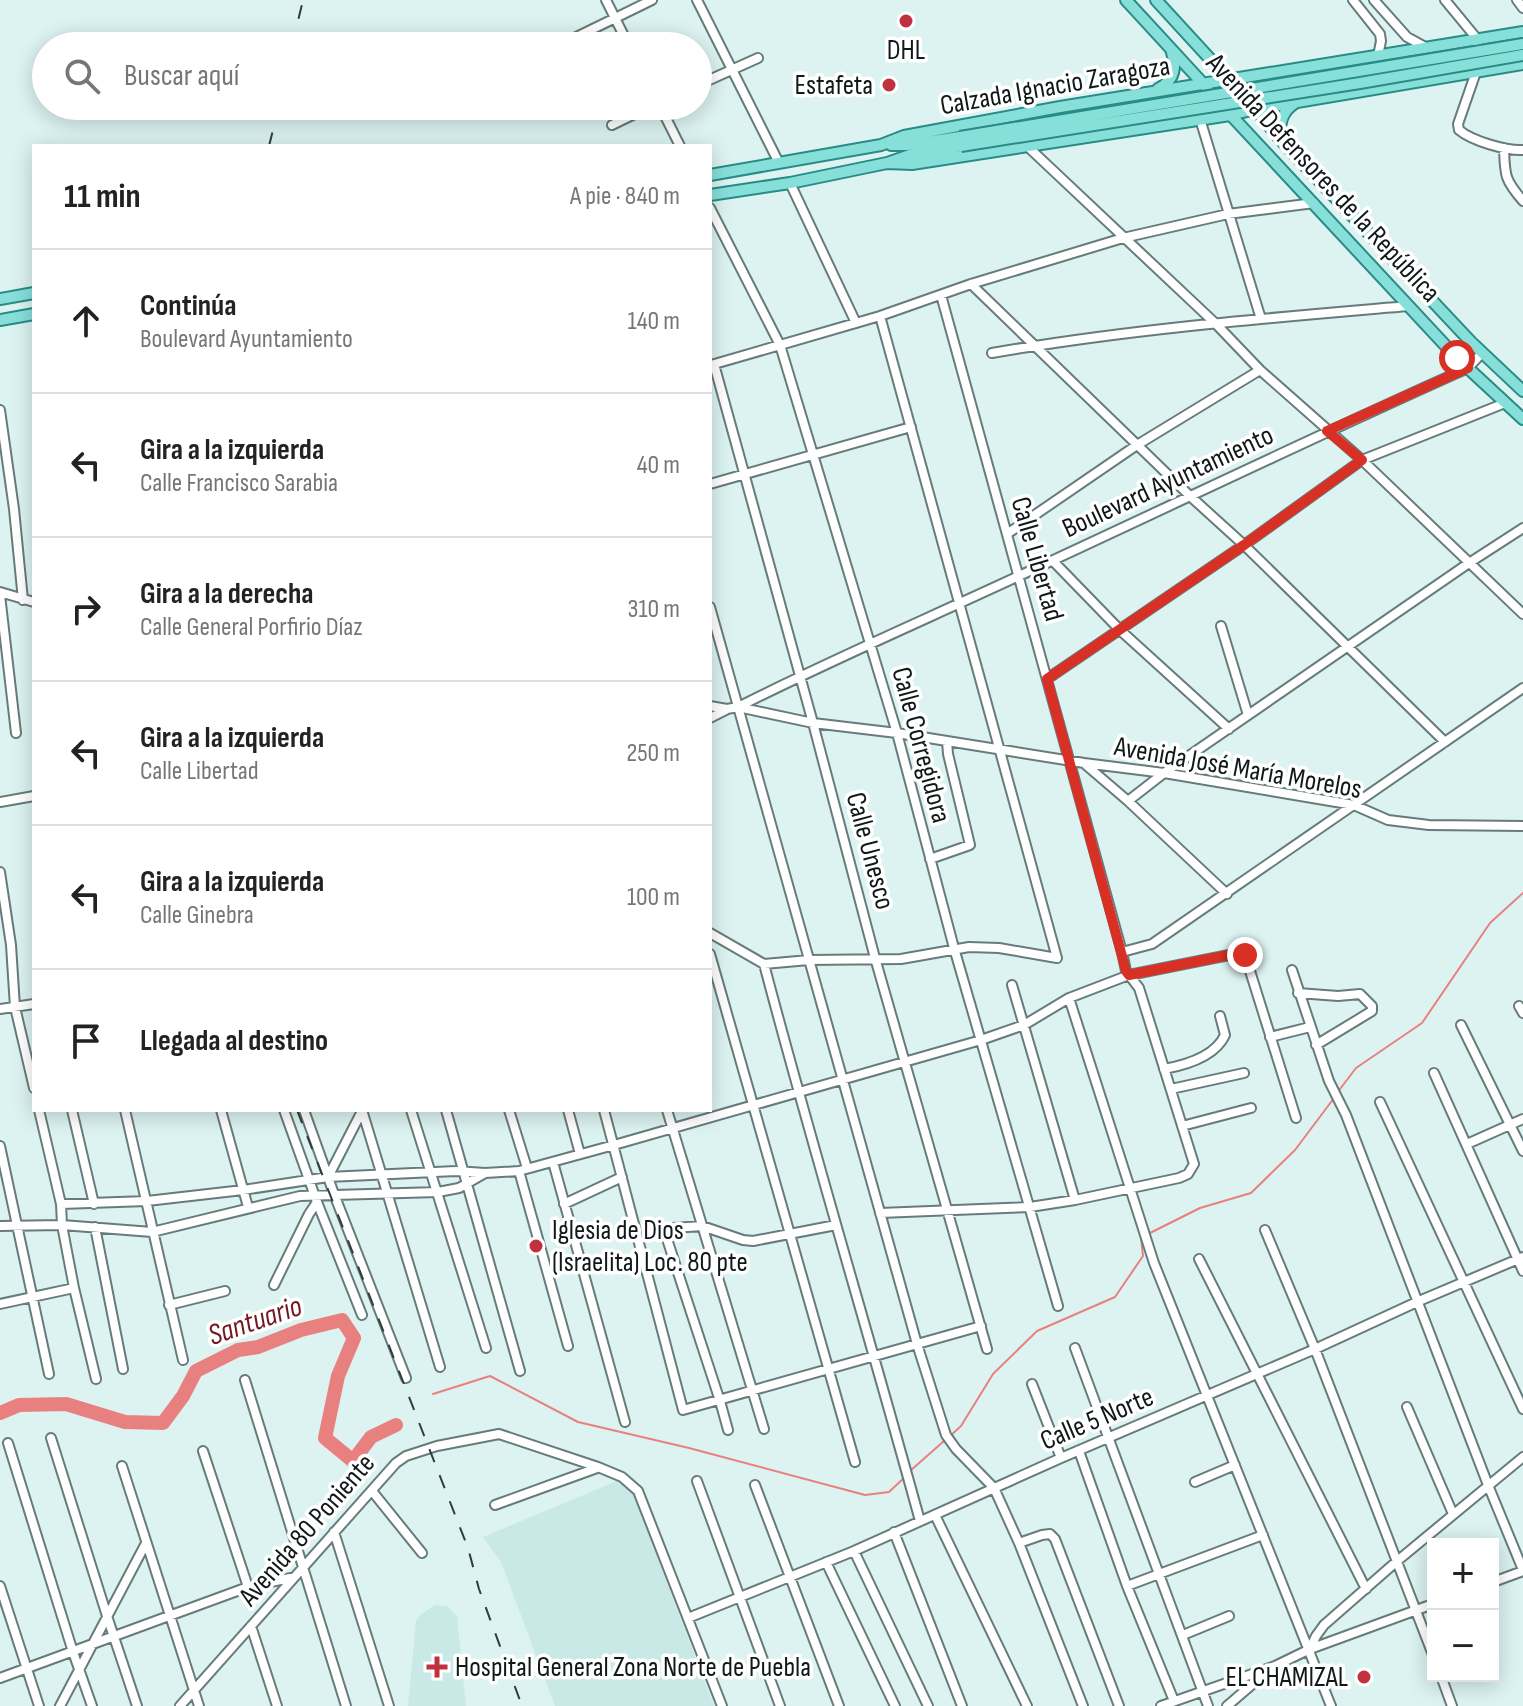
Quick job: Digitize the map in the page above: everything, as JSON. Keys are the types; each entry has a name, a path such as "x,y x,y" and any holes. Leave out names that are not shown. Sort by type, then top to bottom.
{"main road":[{"name":"Avenida Defensores de la República","path":"1126,0 1408,306 1523,419"},
{"name":"Avenida Defensores de la República","path":"1156,0 1280,139 1482,353 1523,391"},
{"name":"Calzada Ignacio Zaragoza","path":"881,145 904,136 1107,100 1523,32"},
{"name":"Calzada Ignacio Zaragoza","path":"712,195 887,163 960,142 1523,44"},
{"path":"1444,46 1439,60 1456,76"},
{"path":"1143,95 1160,89 1170,80 1175,67 1170,47"},
{"path":"1421,81 1435,60 1428,48"},
{"name":"Calzada Ignacio Zaragoza","path":"712,175 881,145 960,142 1360,83 1523,55"},
{"name":"Calzada Ignacio Zaragoza","path":"887,163 912,164 1230,115 1523,64"},
{"path":"1305,67 1300,83 1317,99"},
{"path":"1107,100 1120,105 1124,111 1122,120 1111,132"},
{"path":"1280,139 1284,113 1291,105 1301,101"},
{"path":"0,299 32,293"},
{"path":"0,320 32,314"}],"street":[{"path":"606,0 622,32"},
{"path":"586,32 652,0"},
{"path":"697,0 779,163"},
{"path":"1353,0 1380,34 1378,56"},
{"path":"1374,0 1407,37 1428,48"},
{"path":"1445,0 1478,40 1476,72 1458,124 1459,130 1465,135 1504,148 1523,150"},
{"path":"1517,0 1523,8"},
{"path":"712,78 758,58"},
{"path":"1200,119 1261,319"},
{"path":"612,125 622,120"},
{"path":"667,120 679,144"},
{"path":"1026,145 1216,324 1260,370 1362,460 1523,614"},
{"path":"1504,148 1505,176 1523,201"},
{"path":"790,183 856,323"},
{"path":"712,365 880,316 971,284 1123,238 1228,214 1314,203"},
{"name":"Calle Corregidora","path":"712,212 780,345 897,733 954,948 1058,1306"},
{"path":"971,284 1445,742"},
{"name":"Calle Libertad","path":"941,295 1124,967 1139,988 1194,1164 1188,1174 1179,1178 1131,1187"},
{"path":"992,353 1216,324 1408,306"},
{"path":"712,934 764,964 917,957 954,948 999,948 1057,958 880,316"},
{"name":"Boulevard Ayuntamiento","path":"738,707 1468,368 1482,353"},
{"name":"Calle Unesco","path":"712,365 813,723 875,958 987,1349"},
{"path":"1007,534 1137,445 1260,370"},
{"path":"1047,679 1244,545 1362,460 1505,403"},
{"path":"0,410 23,600"},
{"path":"712,483 911,427"},
{"path":"1128,801 1164,773 1523,528"},
{"path":"1053,561 1120,630 1229,729"},
{"path":"16,733 0,593 32,602"},
{"path":"712,614 917,1344 950,1443 994,1488 1083,1706"},
{"path":"1221,626 1248,715"},
{"path":"1122,952 1152,944 1523,688"},
{"name":"Avenida José María Morelos","path":"712,706 738,707 813,723 1164,773 1354,805 1388,820 1429,825 1523,826"},
{"path":"712,717 727,709"},
{"path":"930,859 970,845 947,741"},
{"path":"1084,763 1227,894"},
{"path":"0,802 32,796"},
{"path":"0,872 11,945 15,1007 32,1079"},
{"path":"61,1204 147,1201 328,1177 464,1171 485,1173 523,1169 981,1040 1024,1025 1069,998 1129,975 1239,953 1245,955 1296,1118"},
{"path":"712,961 855,1462"},
{"path":"764,964 920,1521"},
{"path":"1292,970 1329,1081 1346,1115 1523,1570 1499,1580"},
{"path":"1012,985 1075,1200"},
{"path":"1298,993 1360,994 1372,1006 1372,1011 1316,1045"},
{"path":"1069,998 1154,1263 1331,1706"},
{"path":"0,1009 32,1004"},
{"path":"1164,1069 1202,1057 1220,1044 1225,1035 1220,1016"},
{"path":"1461,1025 1523,1151"},
{"path":"1270,1037 1310,1027"},
{"path":"1171,1089 1244,1073"},
{"path":"1434,1073 1521,1258 1523,1271"},
{"path":"1380,1102 1523,1409"},
{"path":"1182,1126 1251,1108"},
{"path":"39,1112 61,1204 74,1288 96,1379"},
{"path":"72,1112 94,1204"},
{"path":"125,1112 183,1360"},
{"path":"222,1112 248,1207"},
{"path":"285,1112 362,1315"},
{"path":"305,1112 406,1378"},
{"path":"328,1177 361,1112"},
{"path":"363,1112 440,1367"},
{"path":"412,1112 486,1348"},
{"path":"447,1112 520,1371"},
{"path":"509,1112 568,1346"},
{"path":"569,1112 580,1154"},
{"path":"605,1112 683,1410 981,1326"},
{"path":"668,1112 764,1429"},
{"path":"1467,1144 1523,1119"},
{"path":"0,1146 49,1374"},
{"path":"553,1162 625,1422"},
{"path":"0,1226 62,1225 152,1232 248,1207 334,1194 438,1192 459,1188 485,1173"},
{"path":"564,1204 622,1177"},
{"path":"880,1213 1030,1207 1131,1187"},
{"path":"274,1285 316,1198"},
{"path":"728,1430 667,1239 673,1228 702,1226 753,1241 836,1225"},
{"path":"95,1227 123,1369"},
{"path":"1265,1230 1315,1349 1427,1639"},
{"name":"Calle 5 Norte","path":"688,1618 854,1551 1521,1258"},
{"path":"1199,1259 1366,1589"},
{"path":"0,1304 74,1288"},
{"path":"169,1305 225,1291"},
{"path":"1075,1348 1208,1706"},
{"path":"245,1380 346,1706"},
{"path":"1032,1384 1061,1458"},
{"path":"1407,1407 1453,1514"},
{"name":"Avenida 80 Poniente","path":"180,1706 396,1463 406,1456 437,1446 499,1434 598,1467 622,1477 638,1491 722,1706"},
{"path":"51,1438 137,1706"},
{"path":"8,1443 92,1706"},
{"path":"203,1451 248,1587"},
{"path":"1079,1451 1127,1586 1174,1701"},
{"path":"1310,1649 1324,1625 1523,1457"},
{"path":"1195,1482 1235,1465"},
{"path":"122,1466 199,1706"},
{"path":"495,1505 598,1467"},
{"path":"697,1481 780,1706"},
{"path":"755,1485 839,1706"},
{"path":"372,1491 422,1553"},
{"path":"935,1515 1027,1706"},
{"path":"334,1532 389,1706"},
{"path":"894,1532 962,1706"},
{"path":"1019,1543 1050,1534 1055,1539 1119,1706"},
{"path":"1127,1586 1263,1535"},
{"path":"60,1706 146,1543"},
{"path":"854,1551 928,1706"},
{"path":"826,1562 895,1706"},
{"path":"0,1678 248,1587 292,1578"},
{"path":"0,1586 39,1706"},
{"path":"1161,1706 1275,1666 1310,1649 1427,1606"},
{"path":"1183,1635 1229,1616"},
{"path":"251,1626 277,1706"},
{"path":"1227,1706 1275,1666"},
{"path":"1443,1682 1452,1706"}],"shaded area":[{"path":"617,1481 633,1494 714,1706 555,1706 501,1562 483,1537"},
{"name":"Hospital General Zona Norte de Puebla","path":"435,1605 447,1606 457,1616 466,1706 408,1706 416,1621"}],"waterway":[{"path":"1337,1093 1356,1068 1422,1023 1490,923 1523,893"},
{"path":"1148,1234 1200,1208 1251,1193 1295,1150 1334,1098"},
{"path":"949,1437 961,1426 993,1374 1037,1331 1115,1297 1143,1256 1143,1237"},
{"name":"Santuario","path":"0,1413 19,1405 66,1404 125,1422 163,1423 183,1396 196,1371 238,1350 258,1347 301,1330 342,1320 354,1338 338,1376 325,1438 353,1461 371,1437 396,1425"},
{"path":"433,1394 490,1376 578,1422 865,1495 889,1492 906,1476"},
{"path":"910,1471 944,1441"}],"railway":[{"path":"295,32 303,0"},
{"path":"270,144 276,120"},
{"path":"298,1112 468,1548 479,1589 522,1706"}],"place":[{"name":"DHL","path":"906,21"},
{"name":"Estafeta","path":"889,85"},
{"name":"Iglesia de Dios (Israelita) Loc. 80 pte","path":"536,1246"},
{"name":"Hospital General Zona Norte de Puebla","path":"437,1667"},
{"name":"EL CHAMIZAL","path":"1364,1677"}],"route":[{"path":"1245,955 1239,953 1129,975 1126,971 1047,679 1244,545 1362,460 1327,431 1468,368 1457,358"}]}
